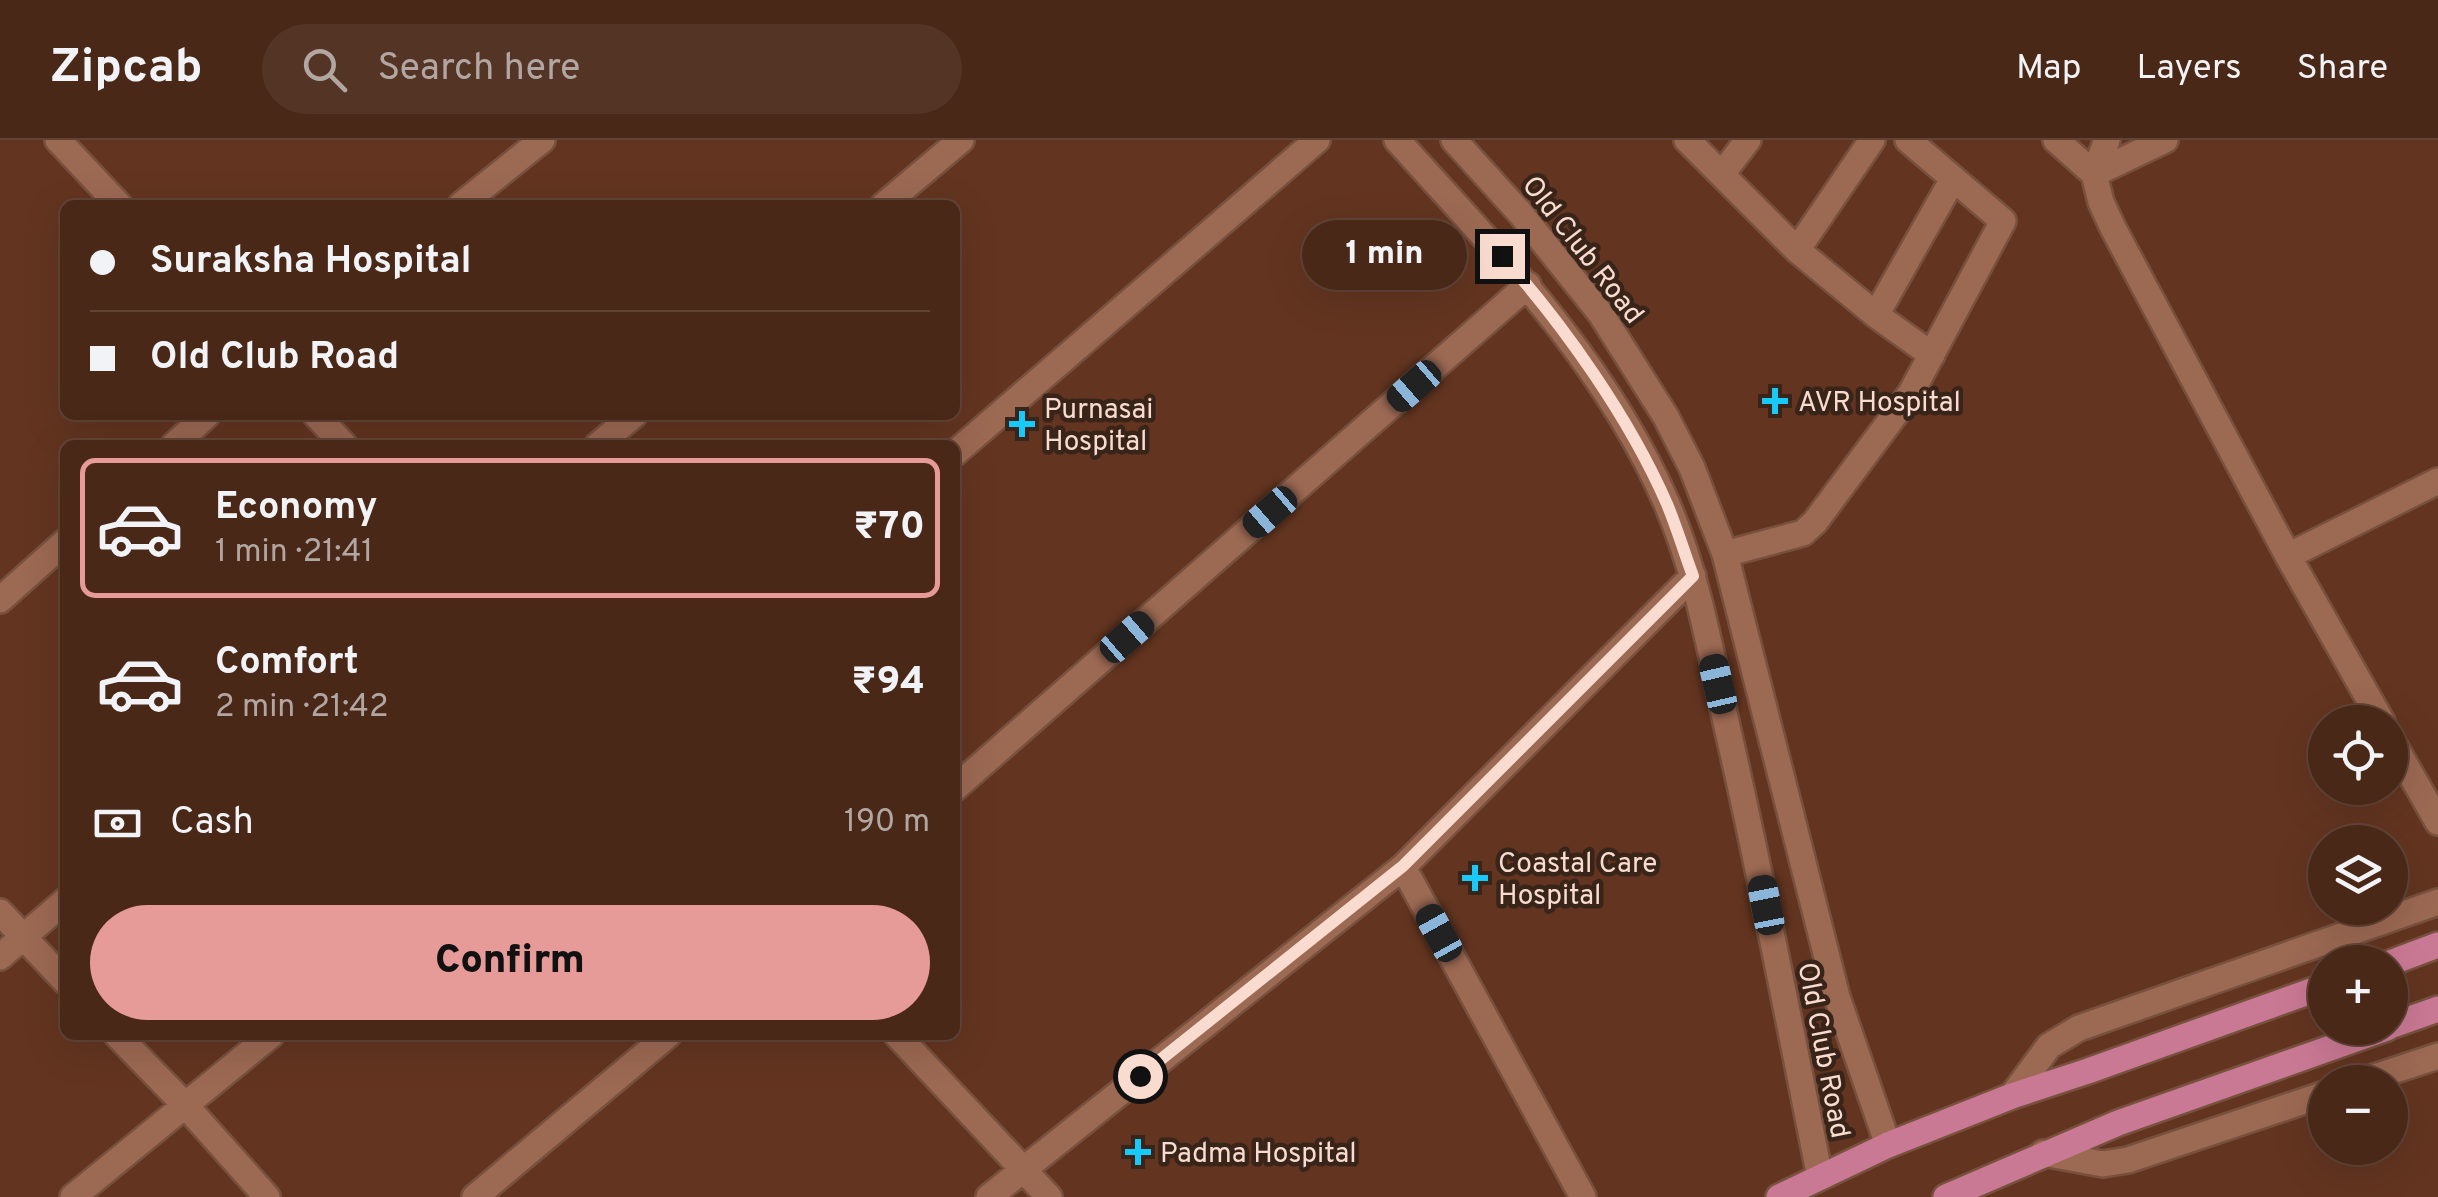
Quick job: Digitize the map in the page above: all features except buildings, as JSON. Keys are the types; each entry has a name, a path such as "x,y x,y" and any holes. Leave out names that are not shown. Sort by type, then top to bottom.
{"main road":[{"path":"2408,956 2438,945"},
{"path":"1779,1197 1888,1146 2012,1096 2308,992"},
{"path":"2408,1020 2438,1009"},
{"path":"1946,1197 2118,1123 2337,1045"}],"street":[{"path":"58,140 114,200"},
{"path":"467,200 542,140"},
{"path":"890,200 962,140"},
{"path":"960,450 1317,140"},
{"name":"Old Club Road","path":"1397,140 1528,285 1600,385 1667,504 1693,576 1750,828 1820,1177"},
{"name":"Old Club Road","path":"1454,140 1560,261 1622,346 1692,468 1725,554 1838,997 1888,1146"},
{"path":"1688,140 1798,250 1876,315 1932,355"},
{"path":"1722,174 1748,140"},
{"path":"1798,250 1872,140"},
{"path":"1725,554 1803,533 1815,522 1911,394 2002,221 1908,140"},
{"path":"2056,140 2094,174 2113,228 2372,705"},
{"path":"2094,174 2106,140"},
{"path":"2094,174 2165,140"},
{"path":"1876,315 1953,178"},
{"path":"960,784 1528,285"},
{"path":"180,440 202,420"},
{"path":"321,420 339,440"},
{"path":"604,440 628,420"},
{"path":"2288,556 2438,481"},
{"path":"0,600 60,546"},
{"path":"989,1197 1403,866 1693,576"},
{"path":"2408,770 2438,822"},
{"path":"1403,866 1584,1197"},
{"path":"2012,1096 2049,1046 2079,1028 2438,902"},
{"path":"0,957 60,905"},
{"path":"0,912 60,975"},
{"path":"123,1040 267,1197"},
{"path":"73,1197 266,1040"},
{"path":"475,1197 662,1040"},
{"path":"902,1040 1049,1197"},
{"path":"2408,1066 2438,1056"},
{"path":"2043,1154 2102,1164 2128,1160 2308,1100"}],"place":[{"name":"AVR Hospital","path":"1775,401"},
{"name":"Purnasai Hospital","path":"1022,424"},
{"name":"Coastal Care Hospital","path":"1475,878"},
{"name":"Padma Hospital","path":"1138,1152"}],"route":[{"path":"1140,1076 1403,866 1693,576 1667,504 1640,451 1560,327 1502,256"}]}
